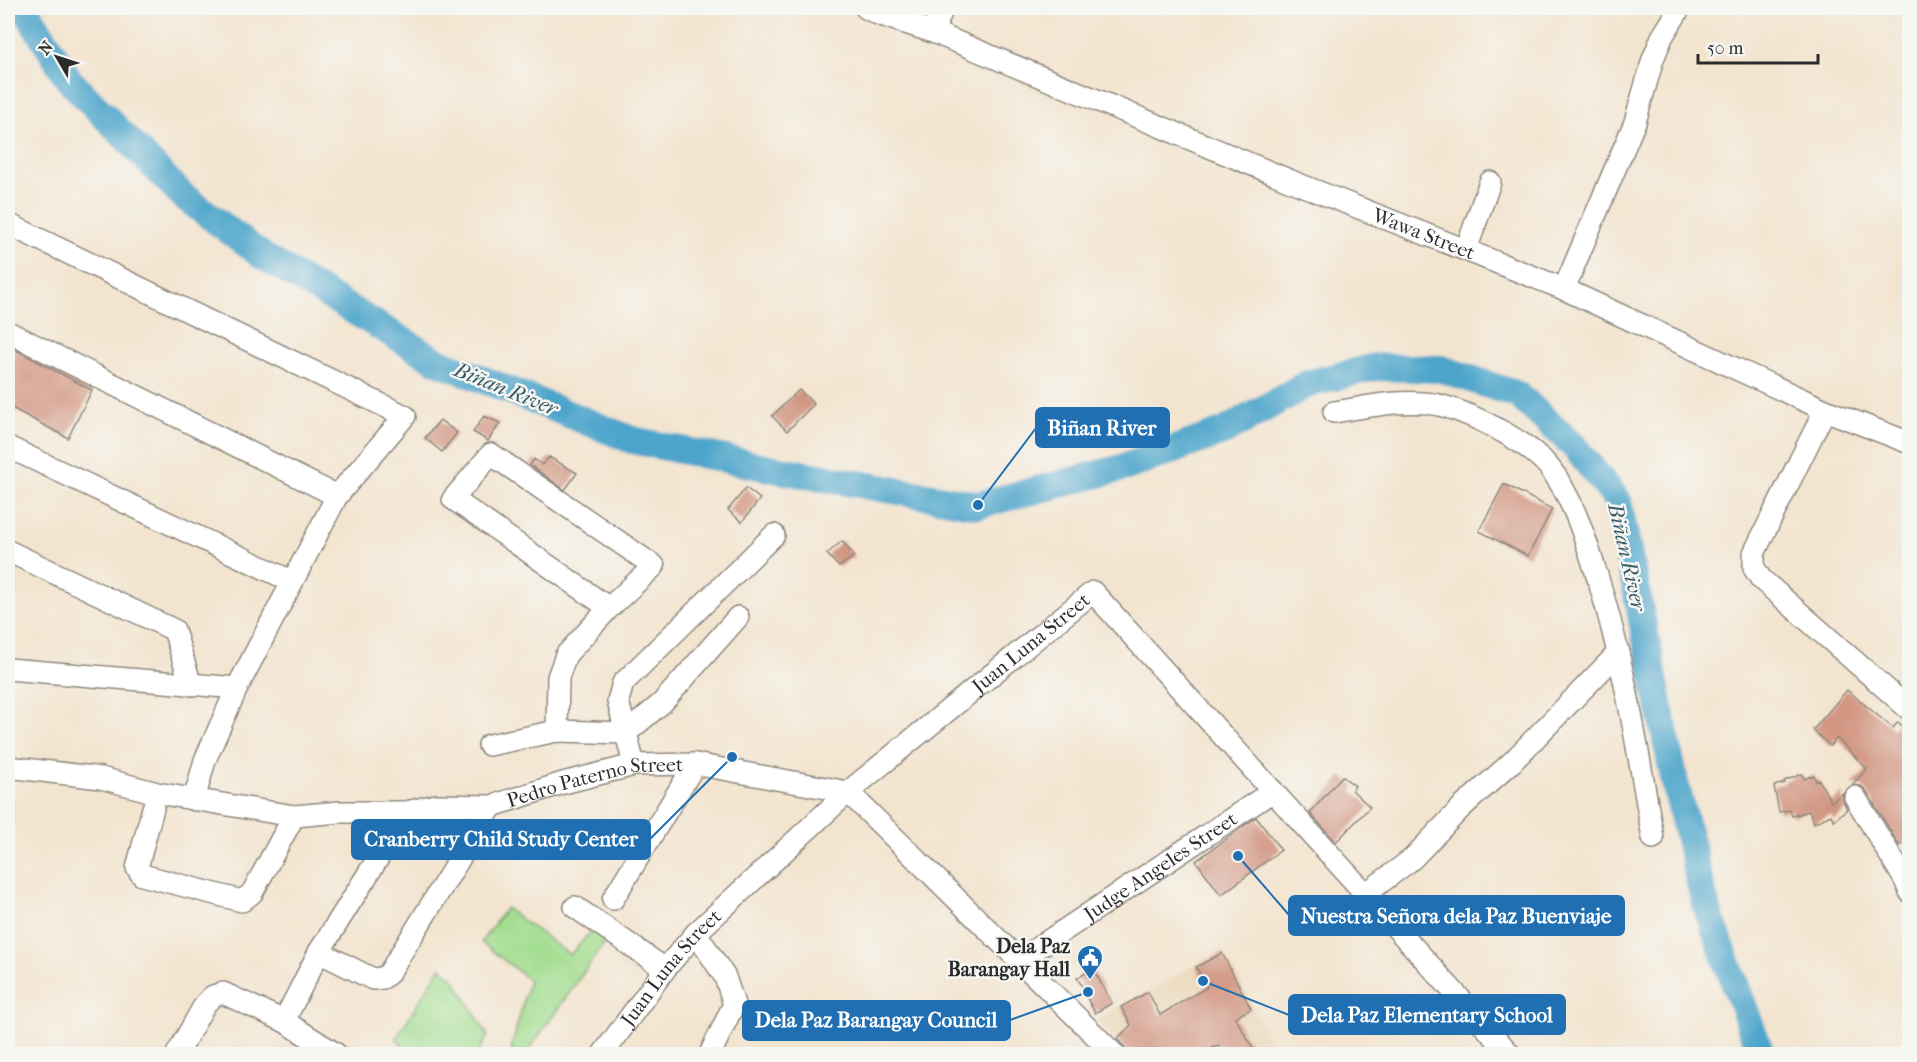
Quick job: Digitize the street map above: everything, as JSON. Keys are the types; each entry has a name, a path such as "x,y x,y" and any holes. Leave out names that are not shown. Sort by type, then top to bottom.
{"street":[{"name":"Wawa Street","path":"866,8 933,32 1296,183 1564,289 1825,410 1909,441"},
{"path":"933,32 944,8"},
{"path":"1564,289 1635,122 1658,48 1680,8"},
{"path":"1466,250 1490,182"},
{"path":"8,224 405,416 337,496 237,688 205,760 194,800"},
{"path":"8,332 337,496"},
{"path":"1334,412 1394,402 1434,404 1454,410 1519,441 1548,466 1570,504 1587,544 1619,651 1653,838"},
{"path":"1825,410 1754,553 1754,568 1761,579 1910,710"},
{"path":"8,447 291,581"},
{"path":"557,731 558,677 566,655 609,608 654,566 491,454 453,499 609,608"},
{"path":"634,765 618,701 623,684 774,535"},
{"path":"8,551 174,630 191,686"},
{"name":"Juan Luna Street","path":"603,1054 665,969 696,933 848,792 1093,592 1364,895 1510,1054"},
{"path":"489,745 557,731 626,732 662,703 738,616"},
{"path":"1364,895 1412,859 1461,808 1512,762 1619,651"},
{"path":"8,669 191,686 237,688"},
{"path":"613,899 695,764"},
{"name":"Pedro Paterno Street","path":"8,767 102,778 157,793 294,816 339,812 407,812 436,805 492,806 563,783 634,765 695,764 848,792"},
{"name":"Judge Angeles Street","path":"1018,961 1273,791"},
{"path":"848,792 1114,1054"},
{"path":"1855,797 1910,892"},
{"path":"319,952 373,979 383,978 389,973 492,806"},
{"path":"153,808 137,868 142,875 242,901 252,893 294,816"},
{"path":"284,1022 319,952 407,812"},
{"path":"575,907 665,969"},
{"path":"696,933 725,977 734,1004 710,1054"},
{"path":"177,1054 205,1004 213,996 223,993 284,1022 336,1054"}],"shaded area":[{"path":"1223,949 1277,1054 1130,1054 1096,1020"}],"green space":[{"path":"506,908 570,955 596,926 610,935 526,1054 517,1054 511,1050 529,980 481,942"},
{"path":"441,967 455,980 488,1036 478,1052 481,1054 410,1054 396,1038"}],"building":[{"path":"8,346 92,390 68,438 8,406"},
{"path":"799,390 814,404 787,431 772,416"},
{"path":"484,416 500,423 488,441 473,432"},
{"path":"440,420 457,433 442,452 425,438"},
{"path":"549,457 577,473 565,490 530,465 534,459 542,465"},
{"path":"1504,484 1552,509 1528,556 1479,531"},
{"path":"746,488 760,499 742,522 728,510"},
{"path":"842,541 854,556 839,567 827,554"},
{"path":"1847,690 1893,728 1898,722 1910,733 1910,843 1899,845 1866,790 1861,786 1852,785 1867,769 1837,738 1830,746 1813,730"},
{"path":"1802,774 1804,779 1814,775 1831,802 1844,792 1842,798 1847,809 1834,820 1831,815 1814,823 1809,811 1792,816 1790,810 1779,812 1774,786"},
{"path":"1342,776 1355,786 1352,790 1370,807 1336,842 1310,813"},
{"path":"1256,817 1281,850 1221,895 1196,861"},
{"path":"1222,953 1251,1009 1235,1017 1256,1054 1224,1054 1218,1045 1202,1054 1131,1054 1117,1039 1131,1025 1121,1007 1148,992 1160,1015 1207,987 1196,967"},
{"path":"1093,969 1112,1003 1095,1013 1086,996 1088,995 1077,978"}],"waterway":[{"name":"Biñan River","path":"25,8 69,80 183,196 264,257 437,361 632,440 779,470 978,505 1126,467 1225,431 1307,384 1375,367 1442,369 1518,395 1573,445 1618,501 1675,783 1705,903 1761,1054"}],"place":[{"name":"Biñan River","path":"978,505"},
{"name":"Cranberry Child Study Center","path":"732,757"},
{"name":"Nuestra Señora dela Paz Buenviaje","path":"1238,856"},
{"name":"Dela Paz Barangay Hall","path":"1090,981"},
{"name":"Dela Paz Elementary School","path":"1203,981"},
{"name":"Dela Paz Barangay Council","path":"1088,992"}]}
